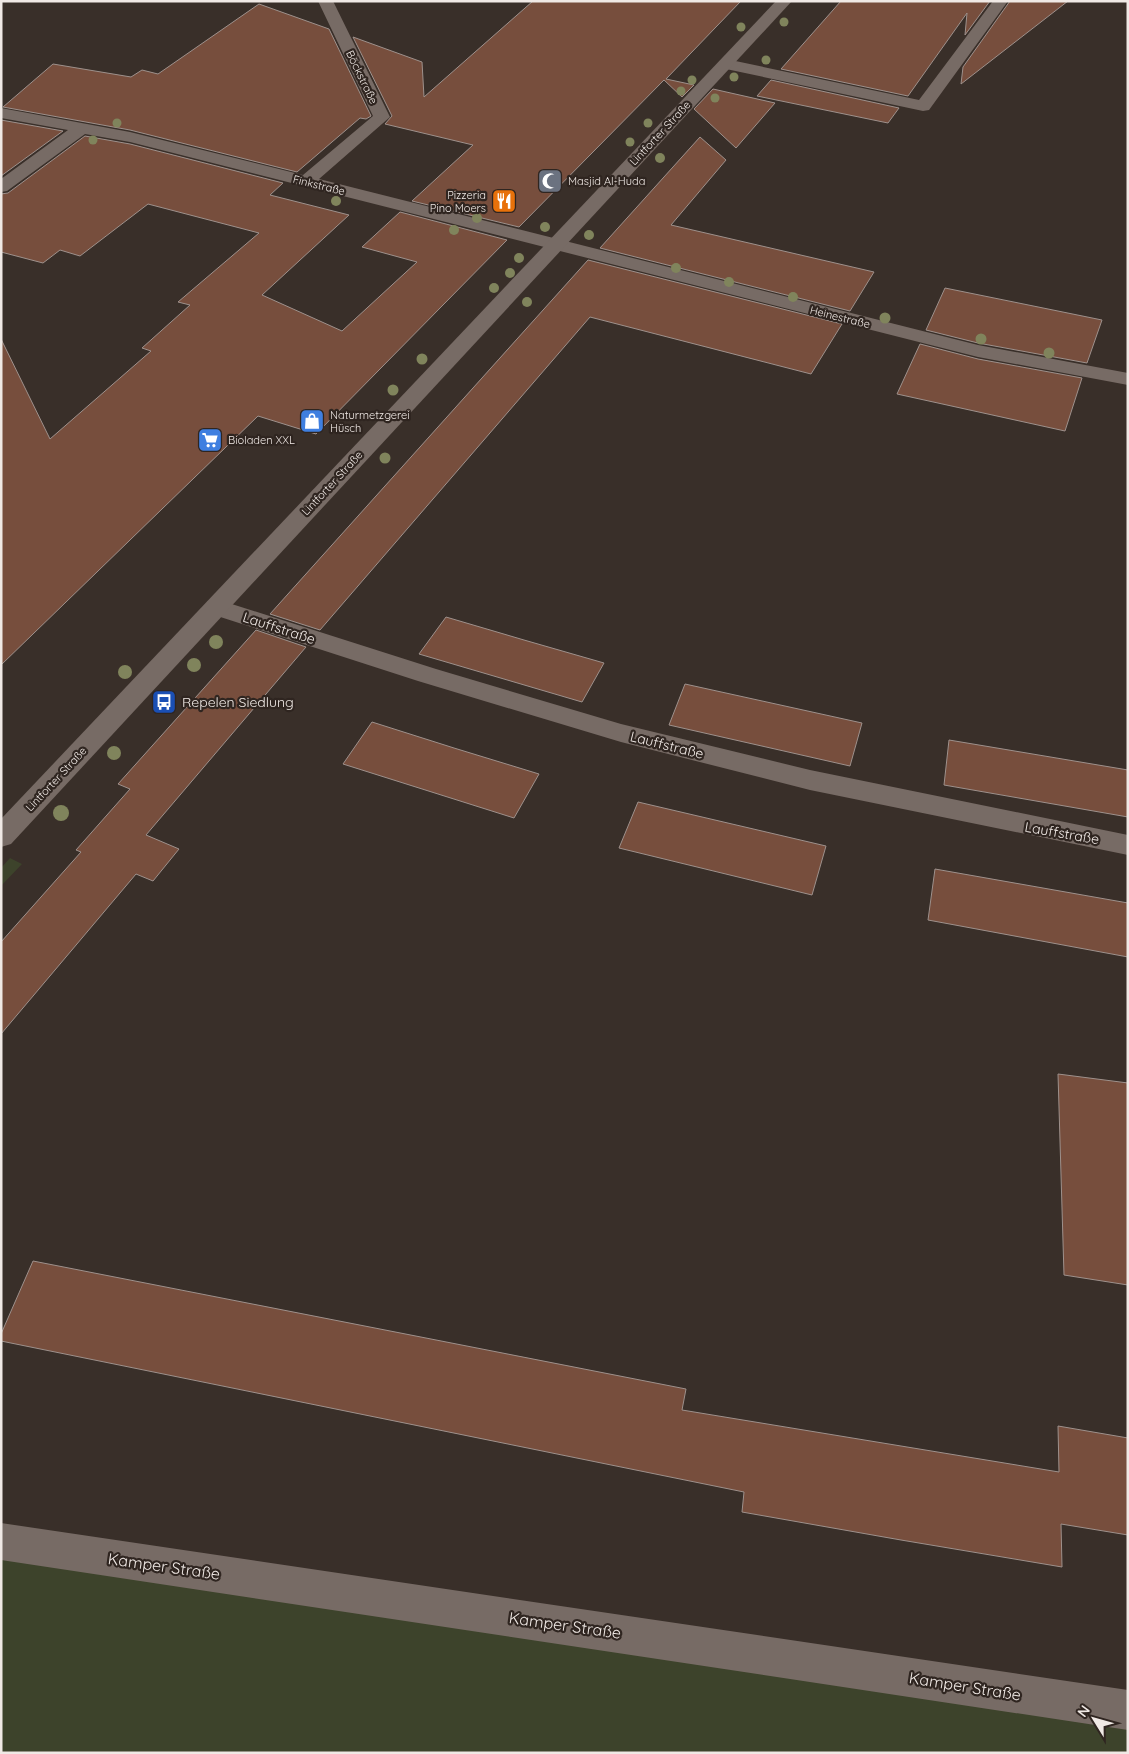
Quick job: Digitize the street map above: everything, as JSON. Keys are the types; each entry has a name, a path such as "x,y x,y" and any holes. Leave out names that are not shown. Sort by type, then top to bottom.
{"street":[{"name":"Böckstraße","path":"306,182 382,117 325,1"},
{"name":"Lintforter Straße","path":"1,837 785,1"},
{"path":"726,64 923,106 1000,1"},
{"name":"Finkstraße","path":"1,113 130,137 554,246"},
{"path":"1,188 82,128"},
{"name":"Heinestraße","path":"554,246 978,351 1128,379"},
{"name":"Lauffstraße","path":"216,607 427,675 622,733 820,782 1023,825 1128,844"},
{"name":"Kamper Straße","path":"1,1541 1128,1710"}],"green space":[{"path":"10,858 22,864 1,886 1,868"},
{"path":"1,1541 1128,1710 1128,1753 1,1753"}],"building":[{"path":"533,1 741,1 666,79 694,85 682,97 664,80 519,227 412,201 473,145 385,124 392,116 353,37 422,62 424,97"},
{"path":"841,1 990,1 965,35 967,13 908,96 781,69"},
{"path":"1010,1 1068,1 961,84 963,67"},
{"path":"259,4 329,29 371,116 366,119 360,118 297,172 130,130 3,107 53,64 131,77 142,70 158,74"},
{"path":"771,80 899,108 888,123 757,96"},
{"path":"713,89 775,103 736,148 694,109"},
{"path":"1,120 63,131 1,176"},
{"path":"85,136 130,144 283,183 270,195 349,215 262,295 342,331 417,262 362,247 400,212 507,240 316,434 258,416 1,665 1,339 50,439 151,351 142,348 190,305 178,302 259,233 148,204 80,256 60,250 43,263 1,252 1,194 8,193"},
{"path":"700,137 726,160 671,225 874,272 850,311 600,248"},
{"path":"588,260 842,324 811,374 590,317 320,630 270,614"},
{"path":"945,288 1102,320 1087,363 978,343 926,330"},
{"path":"920,344 978,359 1082,378 1065,431 897,394"},
{"path":"446,617 604,663 582,702 419,654"},
{"path":"256,630 306,647 146,835 179,849 153,881 136,874 1,1034 1,942 81,852 76,850 130,789 118,784"},
{"path":"685,684 862,723 850,766 669,725"},
{"path":"372,722 539,774 514,818 343,764"},
{"path":"949,740 1128,770 1128,817 944,785"},
{"path":"638,802 826,846 812,895 619,848"},
{"path":"935,869 1128,903 1128,957 928,920"},
{"path":"1058,1074 1128,1083 1128,1285 1064,1275"},
{"path":"33,1261 686,1389 682,1410 1059,1472 1058,1426 1128,1438 1128,1535 1061,1524 1062,1567 901,1540 742,1512 744,1492 1,1341 1,1334"}],"place":[{"name":"Masjid Al-Huda","path":"550,181"},
{"name":"Pizzeria Pino Moers","path":"504,201"},
{"name":"Naturmetzgerei Hüsch","path":"312,421"},
{"name":"Bioladen XXL","path":"210,440"},
{"name":"Repelen Siedlung","path":"164,702"}]}
